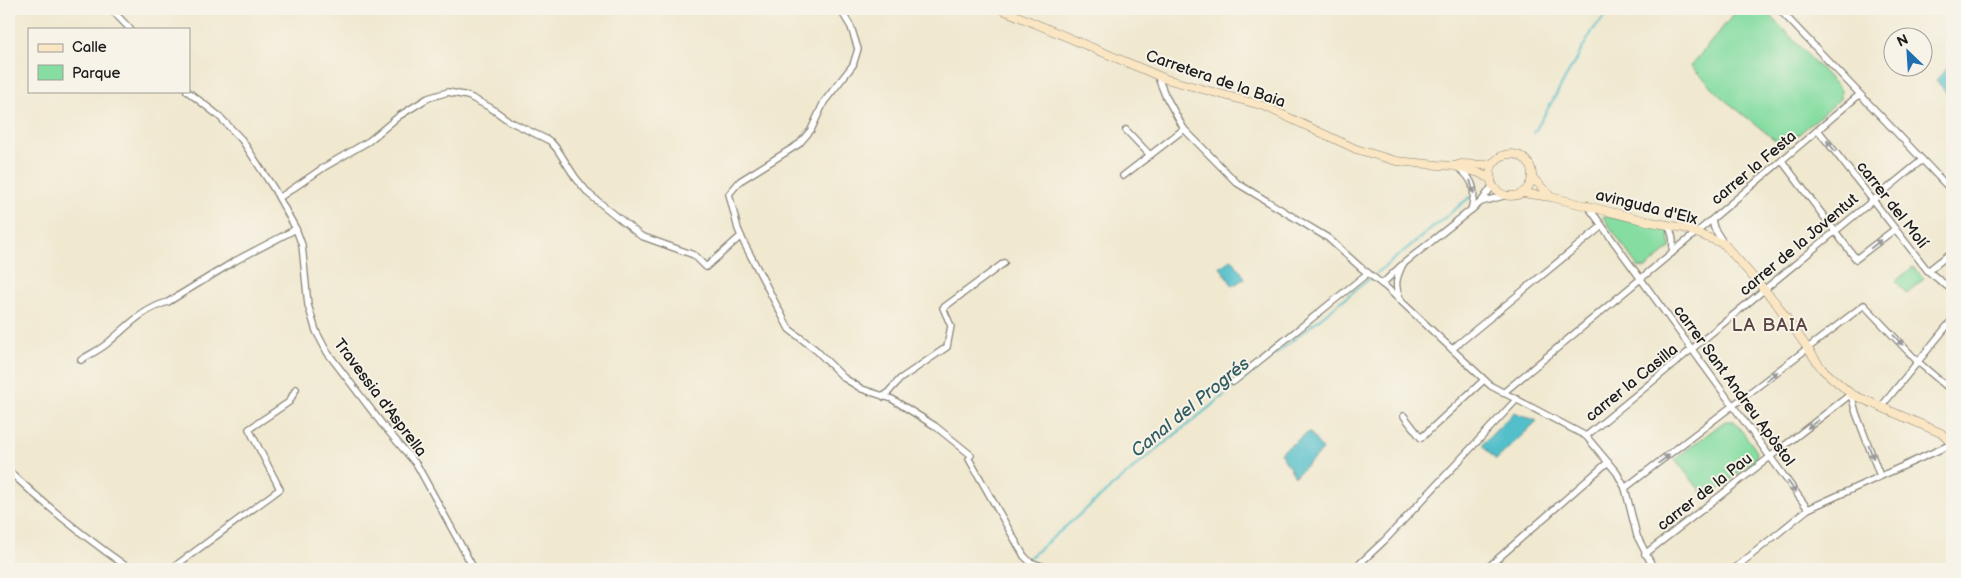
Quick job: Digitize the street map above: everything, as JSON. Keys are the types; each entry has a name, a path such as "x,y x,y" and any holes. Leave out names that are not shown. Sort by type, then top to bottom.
{"main road":[{"name":"Carretera de la Baia","path":"1004,9 1157,75 1264,106 1356,150 1396,161 1473,170 1492,182"},
{"path":"1514,154 1524,158 1530,164 1532,178 1530,185 1522,193 1507,196 1500,194 1492,182 1490,174 1495,162 1500,157 1514,154"},
{"name":"Carretera de la Baia","path":"1457,168 1461,164 1485,165 1495,162"},
{"path":"1532,178 1551,197"},
{"name":"avinguda d'Elx","path":"1522,193 1587,205 1697,232 1724,244 1776,303 1822,369 1851,394 1941,433 1952,444"}],"street":[{"path":"111,9 129,28"},
{"path":"840,9 851,27 858,49 853,65 824,102 811,130 800,144 740,181 729,194 741,236 789,329 816,350 844,378 862,389 892,399 935,426 970,457 1024,556 1030,562 1051,569"},
{"path":"1779,9 1952,191"},
{"path":"1157,75 1164,94 1184,129 1237,182 1328,238 1384,286 1484,380 1586,436 1608,462 1625,488 1637,536 1654,569"},
{"name":"Travessia d'Asprella","path":"188,92 219,116 242,140 279,198 296,229 302,246 308,305 316,331 327,352 382,424 417,465 474,569"},
{"path":"279,198 326,166 370,141 399,116 428,98 448,92 468,96 491,108 509,121 550,141 588,194 641,236 694,256 706,267 741,236"},
{"name":"carrer la Festa","path":"1503,392 1712,220 1859,95"},
{"path":"1123,176 1184,129"},
{"path":"1126,130 1150,155"},
{"name":"carrer del Molí","path":"1818,130 1928,270 1952,290"},
{"name":"carrer de la Joventut","path":"1692,349 1922,160"},
{"path":"1782,161 1856,259 1895,229"},
{"path":"1457,168 1473,183 1475,196 1471,210"},
{"path":"1384,286 1402,264 1481,202 1492,182"},
{"path":"1481,202 1507,196"},
{"name":"carrer Sant Andreu Apòstol","path":"1587,205 1808,509"},
{"path":"1712,220 1714,228 1724,244"},
{"path":"1668,225 1674,242 1672,252"},
{"path":"1452,349 1602,226"},
{"path":"80,360 110,342 128,323 156,305 168,302 235,261 296,229"},
{"path":"1928,270 1952,252"},
{"path":"884,397 900,379 947,347 951,326 943,308 1004,263"},
{"path":"1402,264 1395,281 1403,304"},
{"path":"1233,382 1368,273"},
{"path":"1625,488 1864,305 1918,362 1952,391"},
{"path":"1881,407 1952,320"},
{"name":"carrer la Casilla","path":"1586,436 1692,349"},
{"path":"1404,416 1421,438 1484,380"},
{"path":"171,569 280,489 249,430 289,402 296,389"},
{"path":"1851,394 1880,476"},
{"name":"carrer de la Pau","path":"1645,554 1851,394"},
{"path":"1354,569 1385,540 1516,399"},
{"path":"1734,569 1808,509 1952,444"},
{"path":"1486,569 1608,462"},
{"path":"9,471 67,523 130,569"}],"green space":[{"path":"1738,9 1764,9 1841,90 1840,99 1784,147 1725,100 1691,66"},
{"path":"1603,217 1668,230 1671,247 1646,268 1638,267"},
{"path":"1913,267 1924,278 1907,294 1896,281"},
{"path":"1725,421 1734,421 1757,451 1756,459 1707,499 1675,459"}],"water":[{"path":"1952,63 1952,92 1949,96 1936,80"},
{"path":"1232,259 1245,278 1233,286 1220,267"},
{"path":"1514,412 1537,421 1496,460 1482,445"},
{"path":"1309,432 1323,450 1295,476 1280,453"}],"waterway":[{"path":"1534,133 1593,30 1611,9"},
{"path":"1377,273 1470,197"},
{"name":"Canal del Progrés","path":"1030,557 1141,462 1369,279"},
{"name":"Canal del Progrés","path":"1016,569 1025,561"}],"district":[{"name":"LA BAIA","path":"1770,324"}]}
